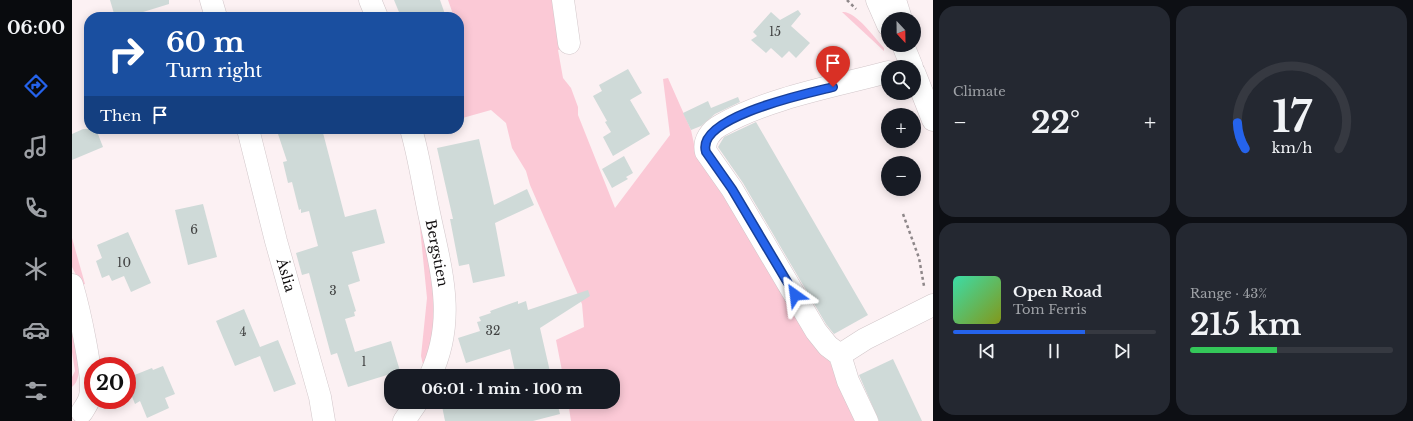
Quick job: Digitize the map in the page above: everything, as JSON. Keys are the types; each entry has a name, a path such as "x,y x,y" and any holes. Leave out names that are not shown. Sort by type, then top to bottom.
{"street":[{"path":"211,0 215,12"},
{"path":"370,0 375,12"},
{"path":"563,0 569,43"},
{"path":"877,0 882,12"},
{"path":"895,0 899,12"},
{"path":"867,421 848,381 840,355 828,346 816,331 732,189 706,152 705,147 706,141 720,125 765,106 881,74"},
{"path":"921,92 933,120"},
{"name":"Åslia","path":"249,134 276,241 320,397 324,421"},
{"name":"Bergstien","path":"412,134 444,284 446,311 443,339 438,360 434,369"},
{"path":"72,285 86,347 91,394 83,414"},
{"path":"840,355 865,339 931,305"},
{"path":"404,421 412,409"}],"path":[{"path":"903,214 919,258 926,297 931,305"}],"shaded area":[{"path":"448,0 558,0 564,48 558,50 563,78 571,88 578,107 578,115 615,208 670,135 663,79 668,78 691,130 700,160 720,182 828,358 859,421 571,421 569,409 620,409 620,369 562,369 556,340 584,327 582,304 530,185 526,171 512,148 506,123 491,110 464,118 464,12 452,12"},
{"path":"842,12 853,15 859,20 881,45 881,48"},
{"path":"412,187 424,210 440,308 424,369 421,356 427,298 419,218"},
{"path":"72,238 85,284 81,285 72,267"},
{"path":"72,327 79,368 76,382 72,387 72,377 75,371 72,352"}],"building":[{"path":"110,0 169,0 169,4 143,12 114,12"},
{"path":"394,0 440,0 444,12 399,12"},
{"path":"798,10 801,14 791,26 810,43 796,58 789,51 782,58 771,48 766,53 751,40 757,36 753,32 771,12 780,20"},
{"path":"628,69 642,93 630,100 650,134 613,156 603,137 611,132 605,122 607,121 593,96 602,91 599,85"},
{"path":"738,97 740,102 715,114 701,126 691,130 683,113 708,101 711,108"},
{"path":"756,122 868,315 834,334 826,324 743,183 718,147 724,137"},
{"path":"84,129 84,134 98,134 103,147 72,160 72,134"},
{"path":"278,134 323,134 345,217 376,209 385,243 352,252 360,281 348,285 356,311 354,312 355,316 345,319 355,352 391,341 399,369 384,369 384,376 348,387 337,353 331,355 309,273 302,275 296,253 318,246 309,211 301,213 301,209 299,210 292,182 288,183 283,162 287,161"},
{"path":"479,139 494,205 527,189 534,205 495,223 505,276 473,283 469,264 459,266 450,219 453,219 437,148"},
{"path":"624,156 633,173 626,177 628,179 612,188 602,169"},
{"path":"203,204 217,257 188,265 175,210"},
{"path":"128,232 151,283 131,292 124,276 112,281 109,275 102,278 96,261 102,258 97,245"},
{"path":"588,290 590,296 540,328 549,369 514,369 510,349 466,363 458,338 480,331 477,322 481,321 479,317 491,313 490,311 518,301 518,304 526,301 528,310"},
{"path":"244,309 260,347 278,340 296,384 274,392 260,356 235,366 216,321"},
{"path":"893,359 922,421 879,421 859,375"},
{"path":"163,366 175,394 165,398 169,408 147,418 140,401 136,403 136,374 152,368 153,370"},
{"path":"443,409 559,409 560,414 533,421 445,421"}],"route":[{"path":"795,295 732,189 706,152 706,141 720,125 741,116 765,106 833,87"}]}
